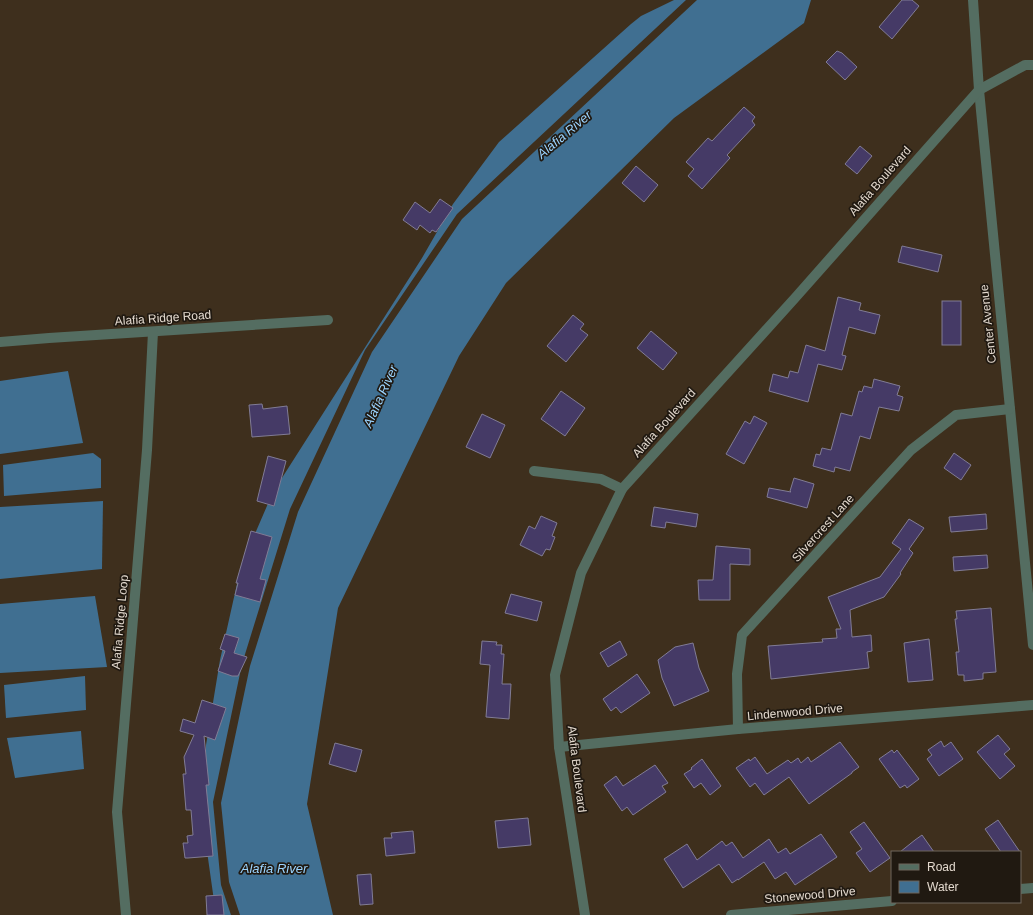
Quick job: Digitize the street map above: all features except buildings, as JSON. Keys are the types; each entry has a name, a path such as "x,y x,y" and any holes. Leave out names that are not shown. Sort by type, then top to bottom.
{"street":[{"name":"Center Avenue","path":"973,0 979,90 1033,645"},
{"name":"Alafia Boulevard","path":"585,915 558,747 555,675 581,573 622,489 795,298 979,90 1025,65 1033,65"},
{"name":"Alafia Ridge Road","path":"0,342 328,320"},
{"name":"Alafia Ridge Loop","path":"126,915 117,812 147,450 153,332"},
{"name":"Silvercrest Lane","path":"738,729 737,674 742,635 911,450 956,415 1010,409"},
{"path":"534,471 600,479 622,489"},
{"name":"Lindenwood Drive","path":"558,747 738,729 1033,705"},
{"path":"1021,889 1033,888"},
{"name":"Stonewood Drive","path":"731,915 891,901"}],"water":[{"path":"674,0 686,0 457,214 365,350 290,509 242,664 213,802 221,885 231,915 216,915 205,837 206,745 220,660 241,566 273,492 422,258 453,204 499,142 631,24 641,16"},
{"name":"Alafia River","path":"697,0 811,0 804,23 674,118 506,283 459,356 338,608 307,804 333,915 240,915 229,882 221,803 250,666 298,512 372,352 462,219"},
{"path":"68,371 83,443 0,454 0,381"},
{"path":"93,453 101,459 101,488 4,496 3,465"},
{"path":"103,501 102,569 0,579 0,507"},
{"path":"95,596 107,667 0,673 0,604"},
{"path":"85,676 86,710 6,718 4,685"},
{"path":"81,731 84,769 15,778 7,738"}]}
